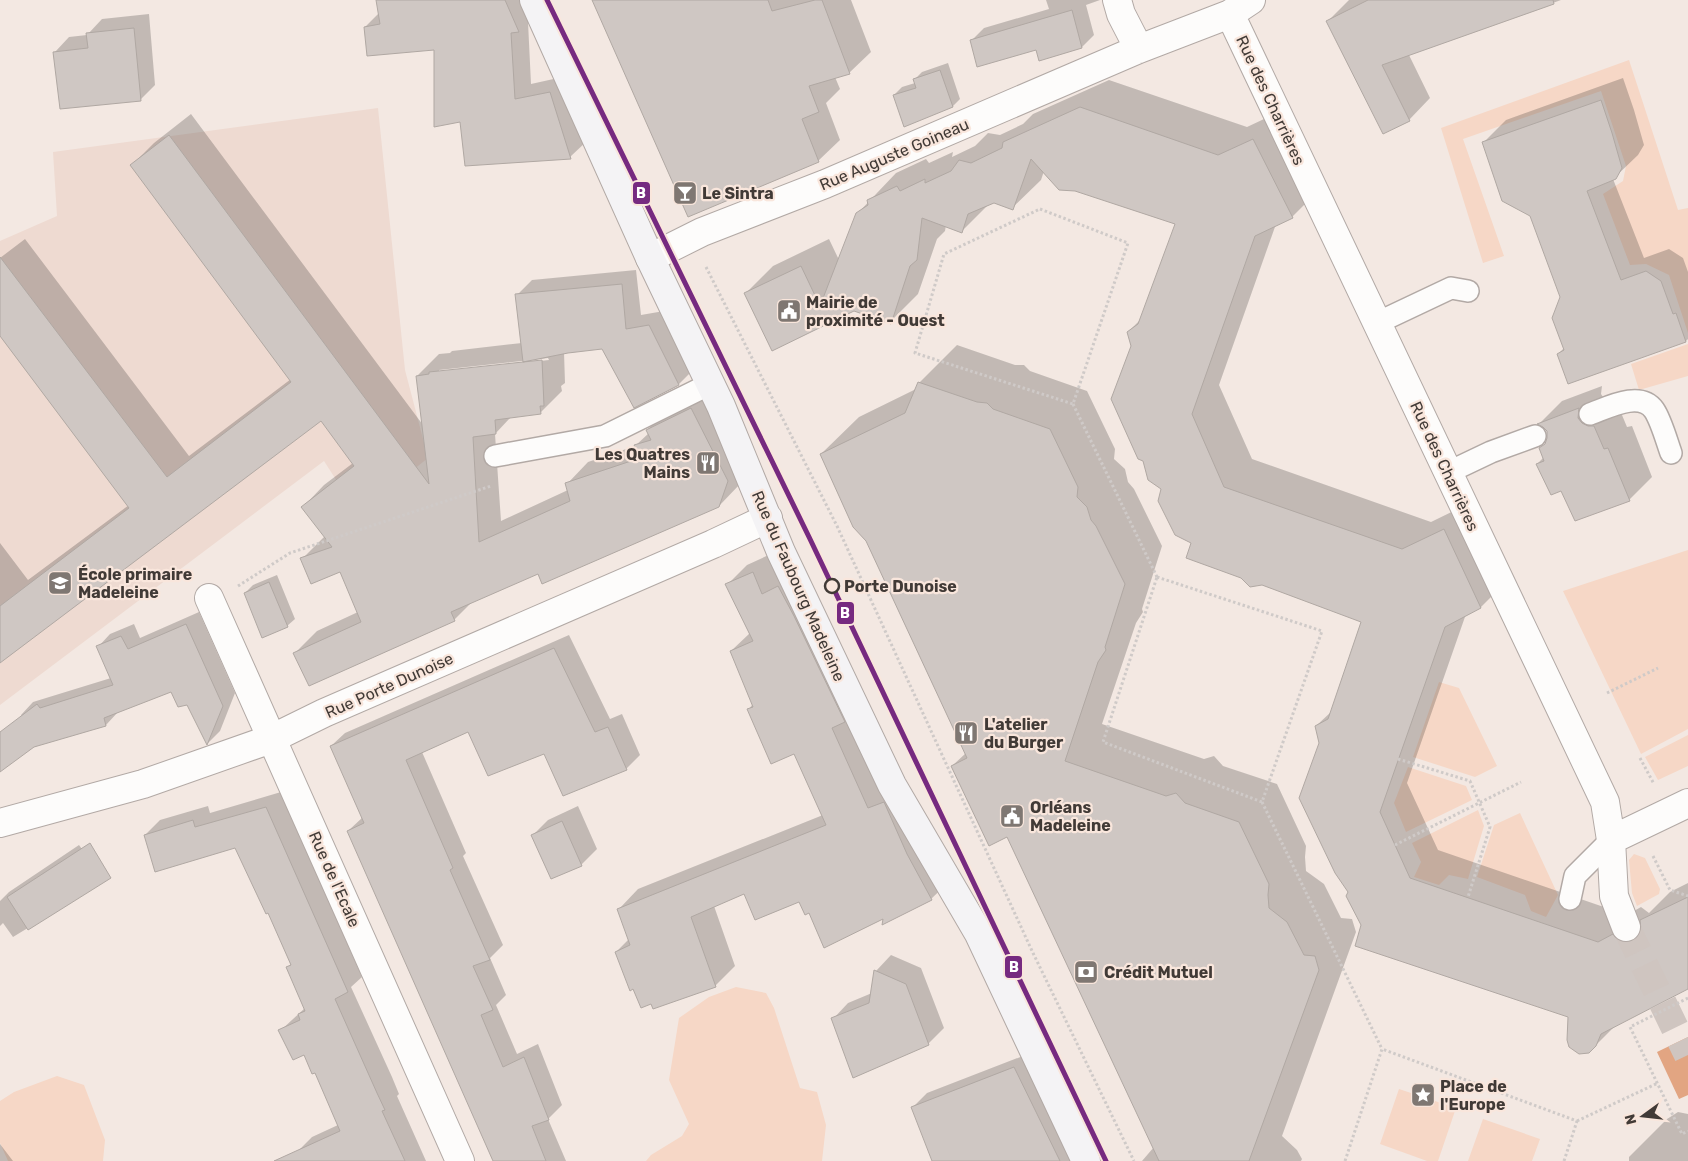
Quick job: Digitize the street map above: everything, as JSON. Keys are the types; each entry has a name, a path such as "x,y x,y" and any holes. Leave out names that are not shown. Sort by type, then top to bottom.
{"street":[{"name":"Rue du Faubourg Madeleine","path":"534,0 650,258 710,384 781,552 892,786 979,934 1086,1161"},
{"path":"1117,0 1121,14 1139,49"},
{"name":"Rue Auguste Goineau","path":"650,258 691,238 825,184 1238,5"},
{"name":"Rue des Charrières","path":"1238,5 1377,323 1605,802 1611,840 1614,896 1626,927"},
{"name":"Rue Porte Dunoise","path":"0,823 143,784 271,739 324,713 718,542 768,518"},
{"name":"Rue de l'Ecale","path":"209,598 460,1161"},
{"path":"1611,840 1688,803"}],"lane":[{"path":"1377,323 1451,288 1468,290"},
{"path":"495,456 605,436 710,384"},
{"path":"1590,414 1626,400 1646,402 1654,410 1671,453"},
{"path":"1449,472 1491,452 1535,436"},
{"path":"1570,899 1575,876 1611,840"}],"path":[{"path":"1073,404 916,353 944,254 1040,209 1128,243 1073,404 1156,577 1103,742 1262,802 1382,1048 1577,1122"},
{"path":"691,238 837,526 1033,953 1134,1161"},
{"path":"209,598 242,584 290,553 499,483"},
{"path":"1156,577 1322,631 1262,802"},
{"path":"1607,693 1658,668"},
{"path":"1640,758 1656,786"},
{"path":"1398,759 1470,781 1490,828 1468,897"},
{"path":"1395,845 1521,782"},
{"path":"1670,890 1688,896"},
{"path":"1688,998 1630,1027 1682,1134 1688,1131"},
{"path":"1345,1161 1382,1048"},
{"path":"1564,1161 1577,1122 1658,1083"}],"shaded area":[{"path":"1629,60 1678,210 1688,208 1688,333 1669,275 1646,264 1630,265 1603,194 1623,181 1626,166 1601,91 1463,139 1504,256 1483,263 1441,128"},
{"path":"378,108 405,370 428,458 358,514 324,461 0,705 0,241 57,216 53,152"},
{"path":"1688,344 1688,376 1639,390 1631,364"},
{"path":"1688,550 1688,729 1641,754 1563,591"},
{"path":"1439,682 1459,688 1497,766 1475,777 1413,757"},
{"path":"1688,735 1688,766 1658,780 1645,757"},
{"path":"1408,767 1466,786 1472,800 1406,832 1394,803"},
{"path":"1478,810 1484,826 1468,879 1449,875 1439,885 1414,877 1421,862 1412,843"},
{"path":"1520,813 1558,895 1546,917 1531,911 1525,895 1477,877 1494,825"},
{"path":"1634,854 1645,858 1660,889 1659,894 1637,906 1632,893 1629,860"},
{"path":"736,987 766,993 774,1008 800,1088 817,1092 826,1125 822,1161 646,1161 651,1155 682,1136 689,1124 669,1080 679,1018 709,997"},
{"path":"1688,1037 1688,1095 1679,1099 1657,1052"},
{"path":"57,1076 84,1085 105,1140 103,1161 8,1161 0,1143 0,1101 14,1092"},
{"path":"1399,1089 1456,1108 1438,1161 1427,1161 1380,1144"},
{"path":"1483,1119 1540,1139 1532,1161 1468,1161"}],"building":[{"path":"376,0 505,0 519,32 511,33 515,99 550,92 571,159 465,166 460,122 434,127 434,50 367,56 364,27 380,24"},
{"path":"592,0 768,0 772,11 815,0 822,0 850,74 809,86 819,112 802,119 819,162 688,217"},
{"path":"1368,0 1553,0 1554,4 1382,65 1410,121 1383,134 1326,21"},
{"path":"1072,10 1082,48 1039,61 1036,50 977,67 970,40"},
{"path":"134,28 141,101 60,109 53,52 88,48 86,33"},
{"path":"940,70 953,107 904,127 893,95 916,88 913,79"},
{"path":"1601,100 1622,168 1616,179 1587,191 1621,280 1646,271 1661,281 1673,314 1676,313 1686,342 1568,384 1557,354 1564,350 1552,318 1560,297 1530,216 1502,201 1482,142"},
{"path":"1080,107 1218,155 1253,139 1293,218 1255,236 1192,414 1224,487 1402,549 1444,529 1481,608 1445,627 1380,812 1410,878 1598,942 1613,934 1623,942 1632,941 1638,937 1641,930 1640,920 1688,897 1688,989 1601,1034 1596,1046 1589,1053 1579,1054 1569,1047 1567,1040 1568,1017 1355,946 1361,925 1346,896 1348,892 1335,873 1299,798 1319,743 1315,726 1328,719 1361,622 1262,585 1250,587 1241,578 1186,558 1191,543 1175,535 1158,501 1161,489 1148,480 1143,461 1138,459 1111,399 1131,346 1127,332 1138,324 1175,224 1075,191 1059,190 1031,159 1013,210 994,203 968,214 962,233 922,218 917,260 910,266 891,324 854,311 772,351 744,293 801,266 820,306 856,213 868,205 867,200 897,186 900,191 925,179 925,183 951,171 959,160 971,163 1002,148 1003,142"},
{"path":"169,135 429,484 416,376 429,374 429,372 542,360 544,406 540,406 541,414 495,420 496,434 473,437 479,542 570,501 565,483 640,458 634,445 651,440 646,430 691,408 728,481 719,507 542,584 538,574 451,612 455,621 309,686 293,653 361,622 340,572 311,584 300,558 332,547 301,507 354,466 321,421 0,663 0,606 129,508 0,336 0,257 167,477 291,382 130,165"},
{"path":"622,284 626,329 649,325 679,385 634,408 602,349 568,353 523,362 515,294"},
{"path":"918,382 977,402 987,403 993,409 1050,429 1078,487 1077,497 1087,507 1091,520 1096,526 1125,584 1105,647 1106,650 1098,662 1065,761 1166,796 1176,793 1185,803 1239,822 1269,884 1269,908 1287,922 1304,955 1315,956 1319,970 1249,1161 1159,1161 1007,837 989,846 951,766 967,758 866,541 853,527 820,454 905,413"},
{"path":"1579,408 1578,418 1588,426 1594,426 1604,449 1608,448 1630,501 1575,521 1561,491 1551,495 1536,464 1544,461 1539,448 1545,444 1547,438 1547,431 1537,424"},
{"path":"753,572 762,594 778,586 845,722 832,728 868,808 884,802 907,854 932,900 882,925 883,919 824,948 809,913 805,915 799,902 755,920 744,894 691,917 716,987 653,1009 651,1004 641,1008 633,989 630,991 615,952 630,945 617,909 826,825 794,754 771,764 747,709 753,707 730,651 753,641 725,584"},
{"path":"269,582 288,627 262,638 244,593"},
{"path":"186,624 223,706 207,745 187,705 178,707 171,692 104,718 106,726 34,747 0,772 0,732 37,704 40,708 113,685 96,646 121,636 128,649"},
{"path":"554,648 595,732 608,727 627,770 563,796 544,754 488,776 468,732 406,760 453,868 450,870 490,960 473,966 493,1010 481,1015 503,1067 524,1057 549,1120 532,1126 546,1161 493,1161 347,831 364,823 330,746"},
{"path":"266,807 348,992 335,999 385,1110 382,1111 405,1161 274,1161 340,1131 315,1073 312,1074 304,1055 293,1060 278,1030 300,1020 298,1014 305,1011 286,967 291,965 268,913 266,914 235,848 155,872 144,835 193,820 195,827"},
{"path":"562,821 582,866 551,879 531,835"},
{"path":"90,843 111,878 28,930 7,897"},
{"path":"874,970 906,984 929,1045 853,1078 831,1018 869,1003"},
{"path":"1014,1067 1060,1161 932,1161 911,1107"}],"tunnel":[{"path":"1626,927 1688,1055"}],"transit line":[{"name":"B","path":"547,0 810,539 1106,1161"}],"place":[{"name":"Le Sintra","path":"685,193"},
{"name":"Mairie de proximité - Ouest","path":"789,311"},
{"name":"Les Quatres Mains","path":"708,463"},
{"name":"École primaire Madeleine","path":"60,583"},
{"name":"Porte Dunoise","path":"832,586"},
{"name":"L'atelier du Burger","path":"966,733"},
{"name":"Orléans Madeleine","path":"1012,816"},
{"name":"Crédit Mutuel","path":"1086,972"},
{"name":"Place de l'Europe","path":"1423,1095"}]}
